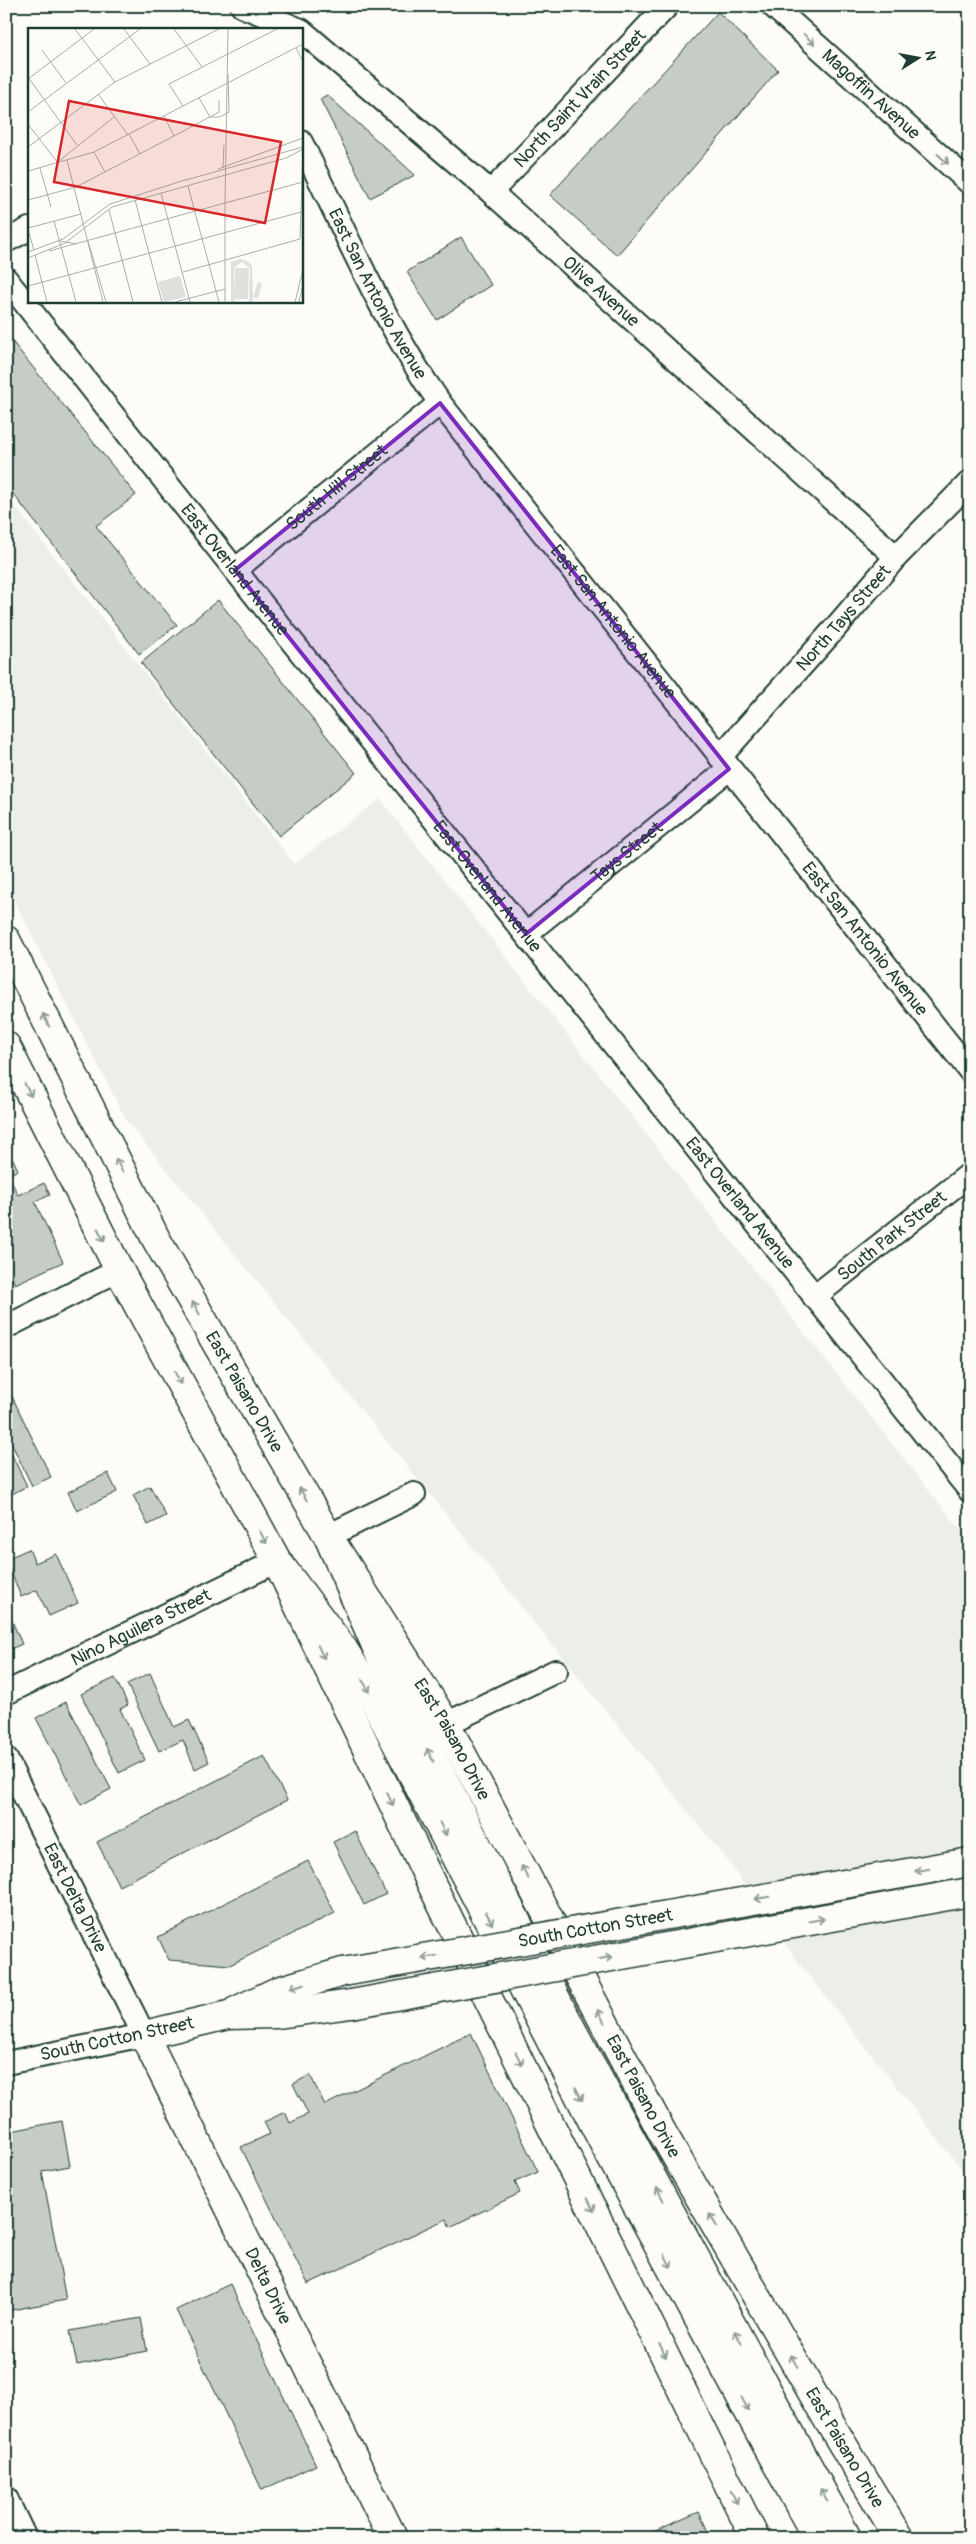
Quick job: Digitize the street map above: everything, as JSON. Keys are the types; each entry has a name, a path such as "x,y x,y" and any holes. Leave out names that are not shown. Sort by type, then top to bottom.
{"main road":[{"name":"East Paisano Drive","path":"6,940 156,1238 328,1536 446,1724 662,2132 828,2420 899,2538"},
{"path":"6,1046 119,1270 277,1561 424,1869 755,2538"},
{"path":"328,1536 380,1655 571,2028 847,2538"},
{"path":"277,1561 344,1650 370,1692 612,2157 817,2538"},
{"name":"South Cotton Street","path":"228,2015 278,1991 343,1972 970,1862"},
{"name":"South Cotton Street","path":"144,2035 228,2015 278,2014 351,2004 970,1892"},
{"name":"Delta Drive","path":"144,2035 393,2538"}],"street":[{"path":"241,6 249,28"},
{"name":"Olive Avenue","path":"241,6 297,28"},
{"name":"North Saint Vrain Street","path":"492,192 667,6"},
{"name":"Magoffin Avenue","path":"773,6 970,183"},
{"name":"Olive Avenue","path":"302,31 492,192 896,557"},
{"name":"East San Antonio Avenue","path":"302,144 393,328 423,379 440,403 970,1071"},
{"path":"6,241 28,230"},
{"name":"East Overland Avenue","path":"6,279 814,1298 970,1491"},
{"name":"South Hill Street","path":"235,570 440,403"},
{"name":"North Tays Street","path":"724,763 896,557 970,482"},
{"name":"Tays Street","path":"526,934 724,763"},
{"name":"South Park Street","path":"814,1298 970,1174"},
{"path":"6,1327 119,1270"},
{"path":"328,1536 414,1494"},
{"name":"Nino Aguilera Street","path":"6,1693 277,1561"},
{"path":"446,1724 556,1671"},
{"name":"East Delta Drive","path":"6,1759 144,2035"},
{"name":"South Cotton Street","path":"6,2063 144,2035"},
{"path":"6,2498 25,2538"}],"highlighted area":[{"path":"440,403 729,769 526,934 235,570"}],"shaded area":[{"path":"6,495 294,864 380,799 970,1542 970,2180 793,1955 728,1861 126,1120 6,884"}],"building":[{"path":"718,12 778,70 617,255 550,195"},
{"path":"327,95 415,175 370,198 320,99"},
{"path":"461,237 491,285 437,320 407,272"},
{"path":"6,334 136,495 96,526 177,625 139,654 6,485"},
{"path":"218,600 356,773 279,836 141,663"},
{"path":"13,1159 18,1170 8,1175 18,1195 44,1183 50,1195 35,1202 63,1262 15,1284 6,1266 6,1211 13,1208 9,1201 6,1202 6,1162"},
{"path":"6,1384 51,1477 32,1486 6,1432"},
{"path":"6,1443 27,1486 12,1494 6,1482"},
{"path":"108,1473 117,1492 77,1511 68,1492"},
{"path":"150,1486 166,1516 148,1525 133,1495"},
{"path":"29,1549 35,1563 56,1554 78,1603 49,1616 37,1590 21,1597 6,1559"},
{"path":"6,1607 22,1644 6,1651"},
{"path":"150,1673 174,1727 189,1720 209,1762 195,1769 183,1740 159,1751 127,1684"},
{"path":"115,1678 128,1705 120,1709 145,1760 119,1773 81,1694"},
{"path":"66,1702 111,1789 81,1805 36,1718"},
{"path":"264,1756 287,1800 119,1886 97,1842"},
{"path":"355,1831 386,1894 364,1905 333,1842"},
{"path":"308,1861 335,1913 230,1965 169,1960 158,1937"},
{"path":"471,2033 538,2172 515,2182 520,2193 450,2227 446,2219 308,2284 241,2147 270,2134 264,2122 285,2112 290,2123 308,2114 293,2084 310,2075 325,2105"},
{"path":"62,2121 70,2166 42,2171 66,2300 6,2311 6,2132"},
{"path":"230,2284 316,2465 262,2490 176,2310"},
{"path":"141,2318 147,2351 77,2365 70,2331"},
{"path":"699,2512 711,2538 648,2538 646,2535"}]}
